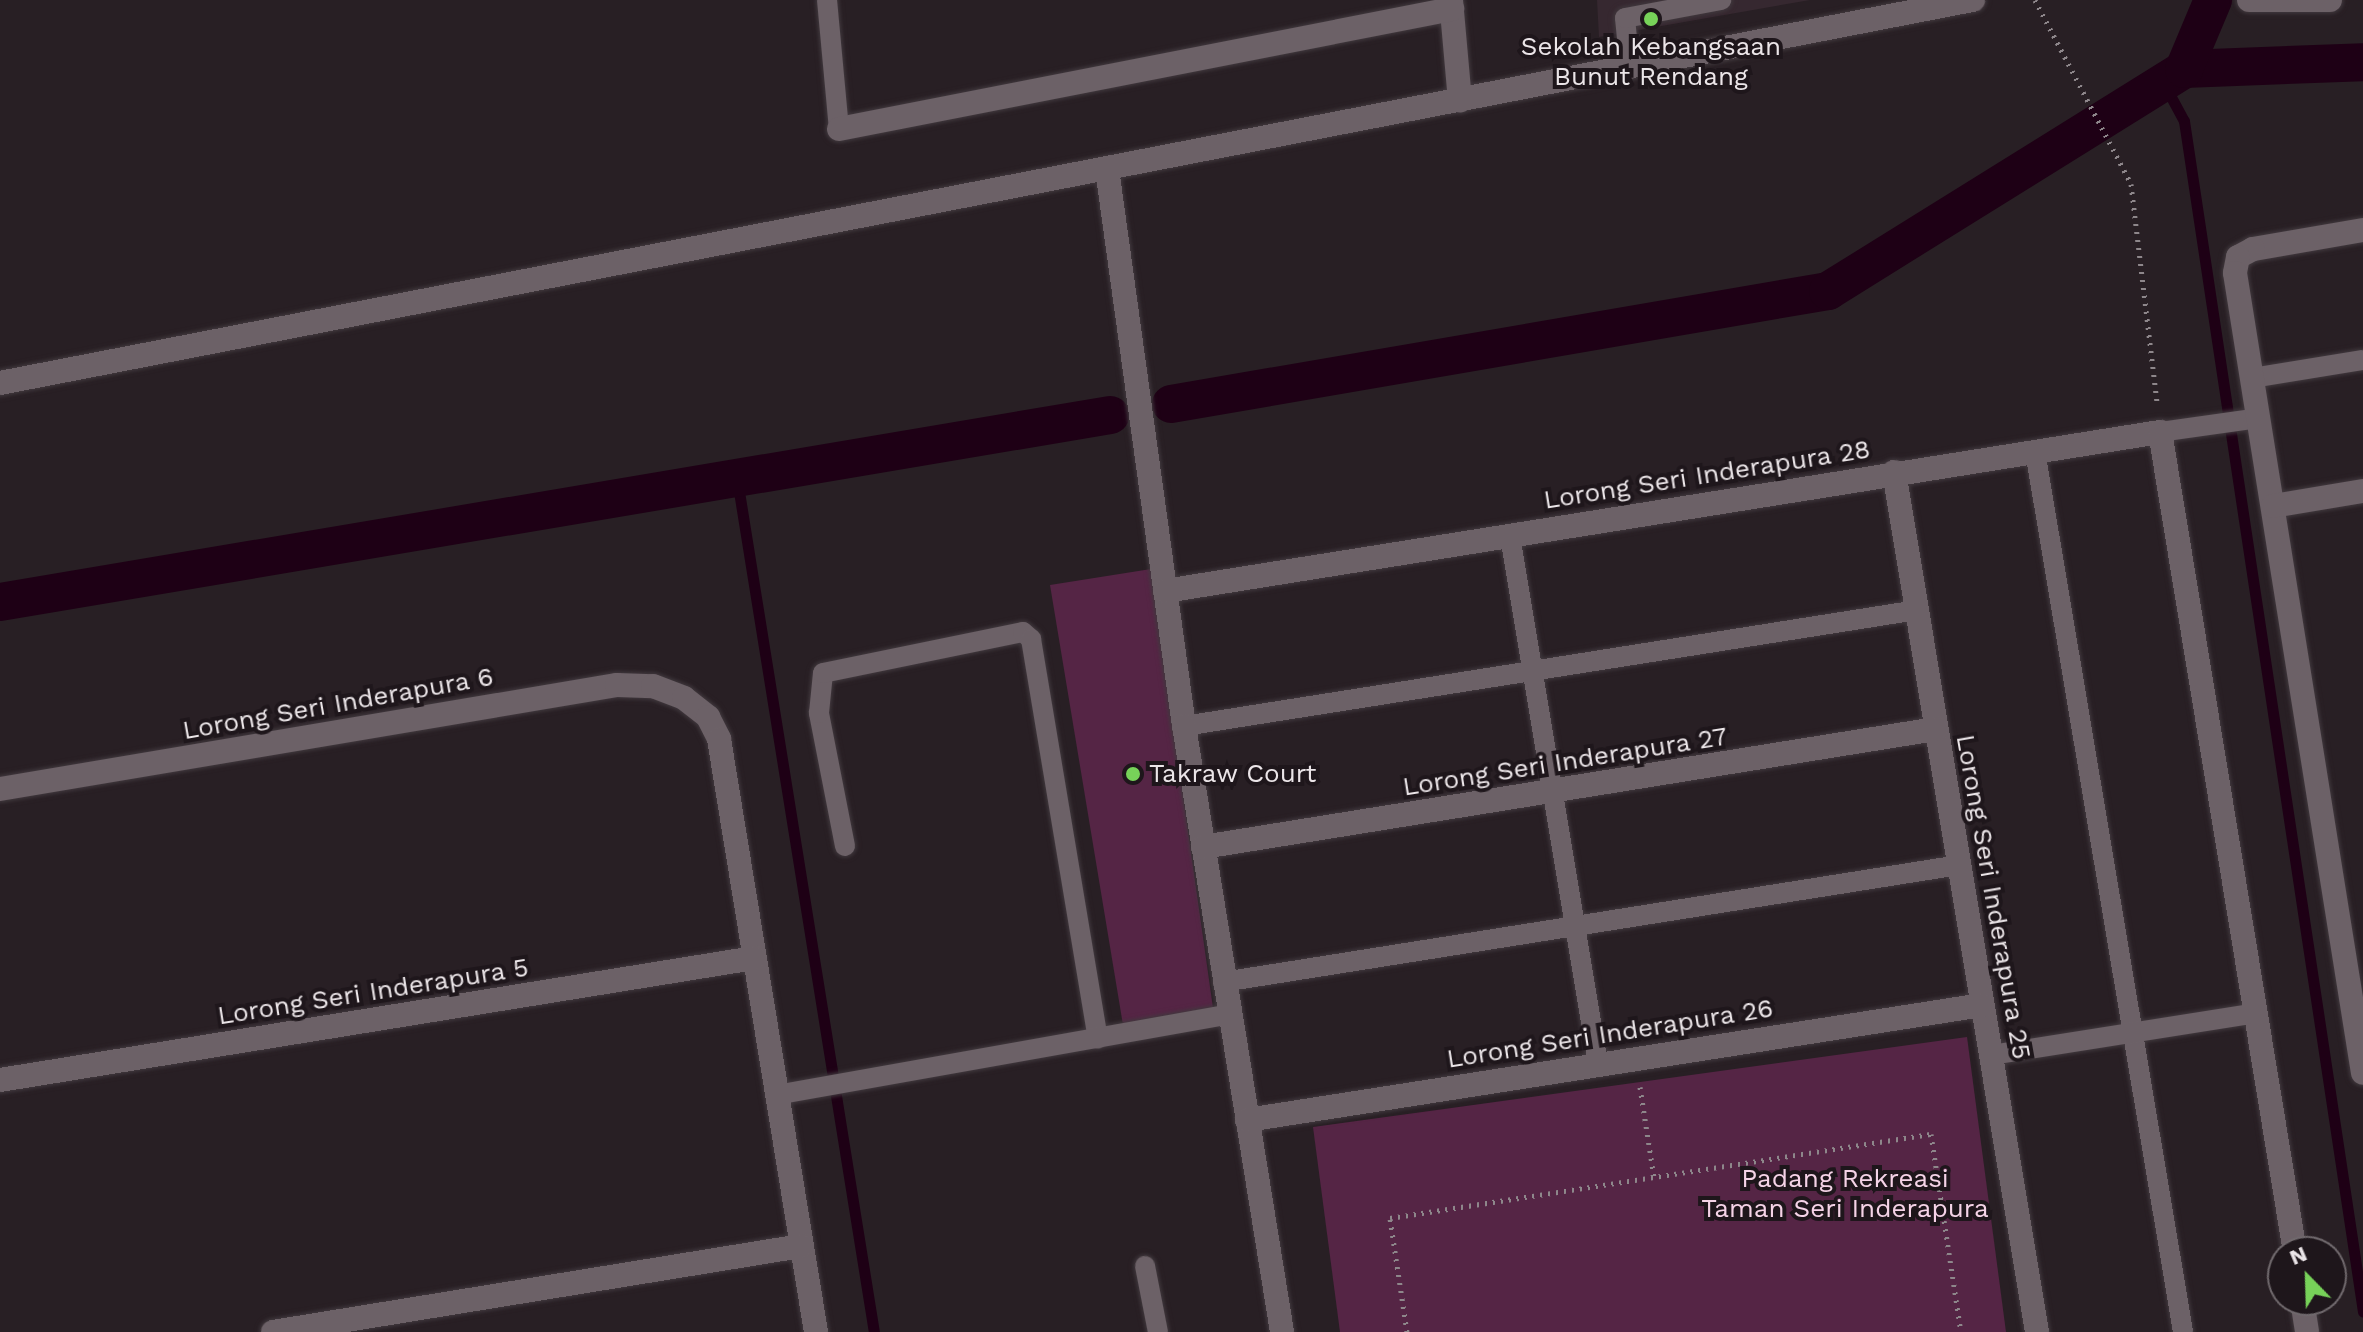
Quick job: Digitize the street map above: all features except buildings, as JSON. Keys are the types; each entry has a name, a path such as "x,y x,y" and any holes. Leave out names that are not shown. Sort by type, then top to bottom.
{"street":[{"path":"2249,0 2330,0"},
{"path":"0,383 1630,69 1957,2"},
{"path":"839,129 1452,5 1460,101"},
{"path":"1107,169 1184,726 1282,1332"},
{"path":"2363,230 2238,257 2252,378 2250,419 2273,506 2363,1073"},
{"path":"2160,432 2292,1236"},
{"name":"Lorong Seri Inderapura 28","path":"1165,591 1894,472 2160,432"},
{"name":"Lorong Seri Inderapura 25","path":"1894,472 2037,1332"},
{"path":"2273,506 2363,491"},
{"name":"Lorong Seri Inderapura 6","path":"0,789 617,685 653,686 684,698 708,717 719,739 754,958"},
{"name":"Lorong Seri Inderapura 27","path":"1203,847 1553,794 1936,729"},
{"path":"754,958 816,1332"},
{"name":"Lorong Seri Inderapura 5","path":"0,1080 754,958"},
{"name":"Lorong Seri Inderapura 26","path":"1247,1120 1982,1005"},
{"path":"273,1332 801,1246"}],"lane":[{"path":"827,0 839,129"},
{"path":"1630,69 1624,9 1721,0"},
{"path":"2252,378 2363,360"},
{"name":"Lorong Seri Inderapura 28","path":"2160,432 2250,419"},
{"path":"2035,451 2183,1332"},
{"path":"1510,536 1598,1064"},
{"path":"1184,726 1917,610"},
{"path":"845,846 819,713 823,673 1023,632 1031,639 1098,1038"},
{"path":"1223,982 1959,865"},
{"path":"1991,1055 2256,1013"},
{"path":"776,1095 1229,1014"},
{"path":"1145,1266 1158,1332"}],"path":[{"path":"2035,0 2113,144 2131,184 2160,432"},
{"path":"1635,1058 1654,1177"},
{"path":"1407,1332 1390,1218 1931,1134 1961,1332"}],"shaded area":[{"name":"Sekolah Kebangsaan Bunut Rendang","path":"1597,0 1810,0 1599,37"}],"green space":[{"path":"1151,569 1215,1022 1124,1031 1050,585"},
{"name":"Padang Rekreasi Taman Seri Inderapura","path":"1967,1037 2006,1332 1340,1332 1313,1127"}],"waterway":[{"path":"1171,404 1828,291 2184,69 2213,0"},
{"path":"2184,69 2363,62"},
{"path":"2163,82 2184,121 2363,1312"},
{"path":"0,602 1110,415"},
{"path":"737,479 874,1332"}],"place":[{"name":"Sekolah Kebangsaan Bunut Rendang","path":"1651,19"},
{"name":"Takraw Court","path":"1133,774"}]}
